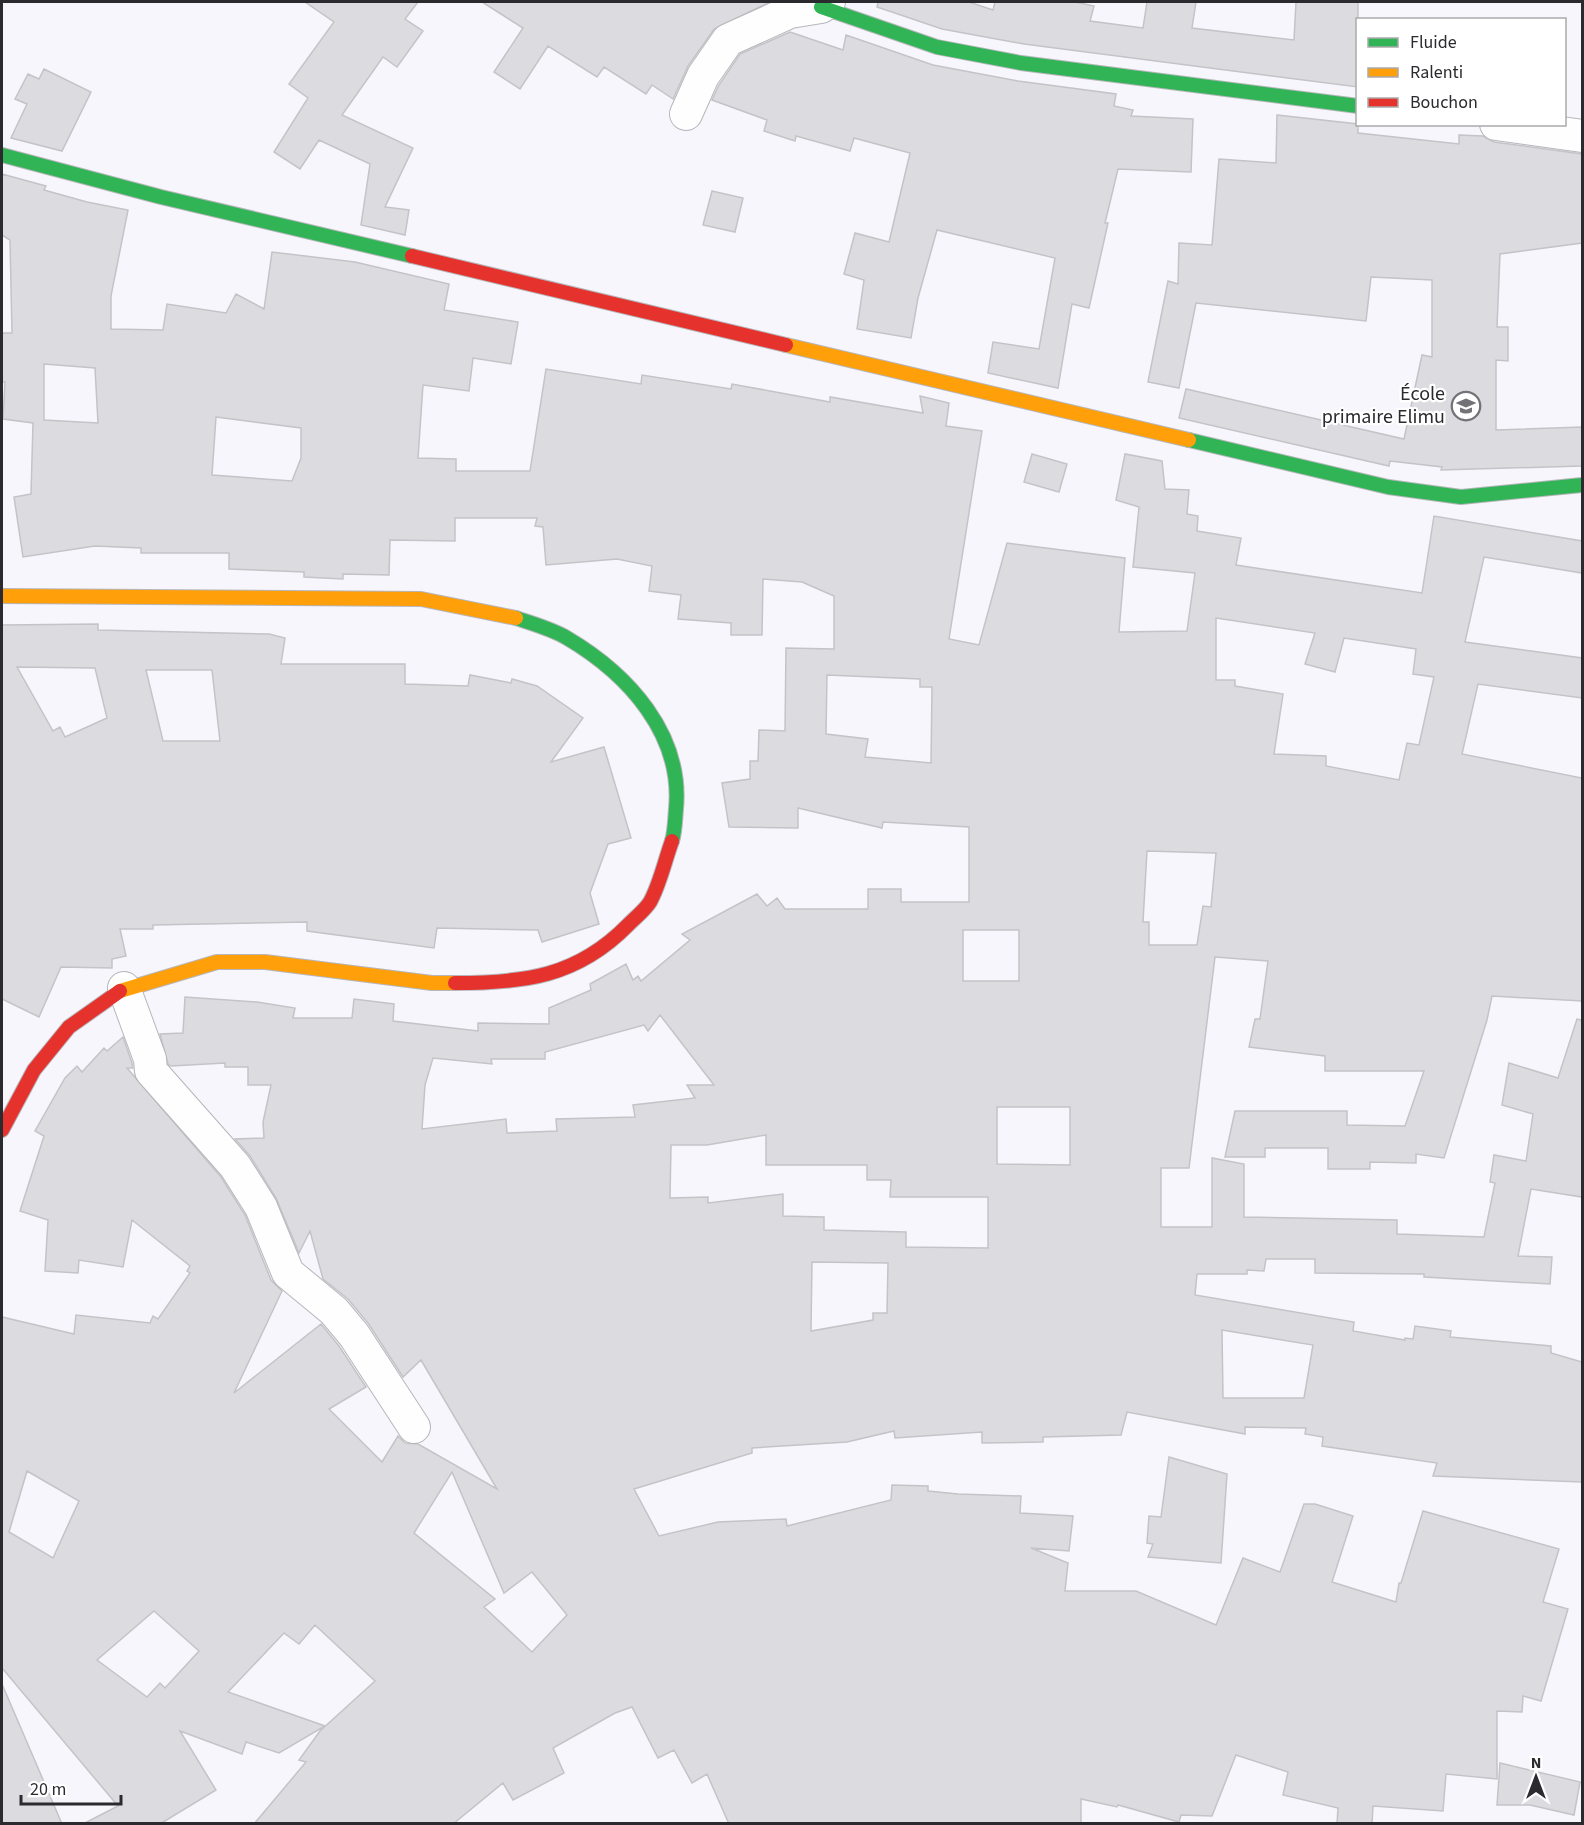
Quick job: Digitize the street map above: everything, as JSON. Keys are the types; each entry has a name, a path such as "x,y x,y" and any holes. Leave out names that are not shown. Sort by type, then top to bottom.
{"street":[{"path":"686,114 704,76 729,40 790,12 825,4 937,47 1021,63 1356,106"},
{"path":"1511,126 1582,136"},
{"path":"2,155 172,200 1388,487 1461,497 1582,484"},
{"path":"2,596 421,599 513,617 565,636 606,663 638,697 663,733 675,767 677,800 674,835 650,903 609,942 581,961 540,978 497,983 432,983 265,962 217,962 124,988 69,1027 34,1070 2,1130"},
{"path":"124,988 150,1059 151,1071 235,1166 261,1207 288,1273 334,1311 354,1335 414,1427"}],"building":[{"path":"305,2 418,2 405,19 423,31 397,67 383,57 342,115 413,148 385,207 409,210 405,235 361,225 370,164 319,140 300,169 274,152 308,98 289,84 334,22"},
{"path":"482,2 770,2 714,29 688,66 673,99 652,85 646,94 604,67 597,77 548,46 520,89 494,72 523,28"},
{"path":"878,2 969,2 993,10 995,2 1075,2 1094,6 1090,21 1143,28 1147,2 1196,2 1192,28 1294,40 1296,2 1358,2 1356,87 1024,44 942,29 877,7"},
{"path":"790,32 843,50 846,35 933,65 1018,81 1116,94 1114,106 1133,110 1131,116 1193,119 1191,172 1118,169 1089,308 1072,304 1058,388 988,373 993,342 1039,349 1055,258 937,230 918,298 911,338 857,329 864,280 844,274 855,233 889,242 910,153 854,138 850,151 796,136 795,141 764,131 767,120 712,100 719,85 740,54"},
{"path":"44,69 91,92 62,151 11,138 27,104 15,99 28,74 39,79"},
{"path":"1277,115 1356,124 1358,133 1459,144 1459,135 1483,136 1494,142 1582,154 1582,243 1500,254 1497,327 1508,327 1508,361 1496,360 1496,430 1582,427 1582,466 1441,470 1442,467 1390,461 1389,466 1179,418 1186,389 1404,439 1422,355 1432,357 1432,280 1371,277 1366,321 1196,303 1179,388 1148,382 1168,281 1178,284 1179,243 1212,245 1219,159 1276,163"},
{"path":"2,174 46,186 44,190 128,210 111,296 111,329 163,330 167,304 226,313 236,294 264,309 272,252 355,262 449,284 444,310 518,322 511,364 473,358 469,391 423,385 418,458 456,459 456,471 530,471 546,369 641,384 642,375 731,389 732,384 830,402 830,397 923,413 920,396 949,403 946,426 982,431 949,639 979,645 1007,543 1125,558 1119,632 1187,631 1195,573 1133,567 1139,507 1116,500 1125,454 1162,461 1165,489 1189,490 1187,514 1198,516 1197,531 1241,538 1236,565 1422,593 1434,516 1582,541 1582,573 1484,557 1465,642 1582,658 1582,698 1478,684 1462,754 1582,778 1582,1001 1492,996 1487,1020 1444,1158 1416,1154 1416,1163 1370,1162 1370,1169 1328,1169 1328,1148 1265,1148 1265,1157 1225,1157 1235,1111 1347,1111 1347,1125 1405,1126 1424,1071 1325,1071 1325,1056 1249,1047 1255,1019 1260,1019 1268,961 1215,957 1189,1168 1161,1168 1161,1227 1212,1227 1212,1158 1244,1164 1244,1217 1397,1220 1397,1234 1484,1237 1495,1183 1490,1182 1494,1155 1526,1161 1533,1114 1502,1105 1509,1063 1558,1078 1577,1019 1582,1020 1582,1197 1531,1189 1518,1256 1552,1257 1550,1284 1424,1277 1424,1274 1315,1273 1315,1259 1266,1259 1264,1271 1247,1270 1247,1274 1197,1274 1195,1295 1354,1322 1353,1331 1405,1340 1405,1338 1413,1339 1415,1326 1451,1331 1450,1337 1551,1346 1551,1353 1582,1362 1582,1482 1433,1476 1437,1463 1322,1446 1323,1437 1305,1434 1306,1428 1245,1427 1245,1434 1127,1412 1121,1435 1043,1437 1043,1442 982,1443 982,1432 895,1438 894,1431 847,1442 752,1448 752,1453 634,1489 659,1536 718,1522 786,1519 787,1526 891,1500 892,1485 928,1486 928,1491 958,1494 1021,1496 1020,1513 1073,1516 1069,1551 1031,1548 1068,1563 1065,1591 1136,1591 1216,1625 1243,1558 1280,1572 1304,1504 1315,1504 1353,1516 1332,1582 1396,1602 1399,1583 1401,1583 1423,1511 1559,1549 1543,1602 1568,1609 1541,1701 1523,1696 1522,1712 1497,1711 1497,1779 1446,1774 1443,1811 1373,1806 1372,1824 1337,1824 1338,1808 1283,1795 1288,1772 1236,1755 1212,1816 1181,1815 1179,1822 1118,1805 1117,1807 1081,1799 1081,1824 729,1824 707,1774 692,1783 674,1750 658,1758 632,1707 615,1713 553,1748 564,1773 513,1800 503,1783 453,1824 254,1824 306,1762 299,1760 320,1731 375,1681 315,1625 299,1644 284,1633 228,1692 325,1726 279,1753 246,1742 242,1754 180,1731 216,1790 160,1824 83,1824 118,1806 2,1668 2,1317 74,1334 76,1315 150,1323 153,1316 158,1319 190,1273 187,1271 190,1266 132,1220 123,1267 79,1260 78,1273 45,1271 48,1220 20,1211 44,1136 35,1131 65,1078 77,1066 82,1072 104,1048 107,1051 123,1037 133,1068 127,1068 221,1177 245,1215 271,1280 282,1291 234,1393 321,1324 339,1346 366,1387 329,1409 382,1462 398,1436 405,1443 418,1444 497,1489 421,1360 403,1377 368,1323 348,1299 323,1279 310,1231 299,1253 276,1198 250,1156 235,1139 264,1138 263,1122 271,1085 248,1085 248,1067 225,1067 225,1063 171,1066 168,1064 160,1034 183,1033 185,997 257,1002 295,1008 293,1018 352,1018 354,999 394,1004 393,1021 478,1031 478,1023 549,1024 549,1008 591,990 590,984 626,964 633,980 638,976 641,981 690,940 682,934 757,894 767,906 777,898 785,909 868,909 868,889 901,889 901,902 969,902 969,827 883,822 882,828 798,808 798,828 729,827 722,783 750,779 750,761 758,761 759,730 785,731 786,648 834,649 834,596 802,582 763,579 762,635 731,635 731,623 678,619 681,595 649,591 652,566 617,559 546,565 543,527 535,526 537,518 455,518 455,541 390,540 389,575 343,574 343,579 304,577 304,572 229,569 229,553 141,553 141,548 95,546 23,557 14,497 31,494 33,423 3,419 5,382 2,382 2,333 12,333 10,240 2,235","holes":["44,364 95,368 98,423 44,420","216,417 301,428 301,458 292,481 212,475","1216,618 1315,633 1305,664 1335,672 1344,638 1416,649 1413,674 1434,677 1419,745 1407,743 1399,780 1326,766 1326,756 1274,754 1283,694 1235,686 1235,680 1216,680","827,675 920,679 920,687 932,687 931,763 865,757 868,739 826,734","1147,851 1216,853 1211,907 1203,906 1197,945 1149,945 1149,922 1143,922","963,930 1019,930 1019,981 963,981","660,1015 714,1085 687,1085 695,1098 633,1105 635,1117 556,1119 557,1131 507,1133 506,1119 422,1129 425,1085 433,1058 492,1064 491,1059 545,1059 545,1052 644,1025 648,1031","997,1107 1070,1107 1070,1165 997,1164","766,1135 766,1165 867,1165 867,1180 891,1180 890,1197 988,1197 988,1248 906,1247 906,1232 824,1230 824,1217 783,1216 783,1194 708,1203 708,1197 670,1198 671,1145 707,1145","812,1262 888,1263 887,1313 873,1313 873,1320 811,1331","1222,1330 1313,1345 1304,1398 1223,1398","27,1471 79,1501 53,1558 9,1532","452,1472 504,1593 532,1572 567,1615 532,1652 484,1607 495,1599 414,1533","154,1611 199,1651 165,1688 160,1683 147,1697 97,1660"]},
{"path":"712,191 743,198 735,232 703,225"},
{"path":"1032,454 1067,464 1059,492 1024,482"},
{"path":"98,624 98,630 269,634 285,638 281,664 405,664 405,684 468,686 470,675 511,683 512,679 537,686 583,718 551,762 604,747 631,838 608,844 590,893 599,924 542,942 538,930 437,928 434,948 307,931 307,922 153,925 153,929 120,929 126,956 112,959 112,968 61,967 39,1017 2,999 2,625","holes":["17,667 95,668 107,718 65,737 60,727 53,731","146,670 212,670 220,741 163,741"]},
{"path":"1169,1457 1227,1474 1221,1563 1148,1557 1153,1544 1147,1543 1149,1516 1161,1517"},
{"path":"2,1684 62,1824 2,1824"},
{"path":"1500,1763 1580,1782 1574,1815 1530,1805 1497,1805"}],"traffic: fast":[{"path":"821,7 937,47 1021,63 1356,106"},
{"path":"2,155 161,197 412,256"},
{"path":"1189,440 1388,487 1461,497 1582,485"},
{"path":"516,618 555,632 589,653 611,669 647,709 661,731 676,782 676,809 672,841"}],"traffic: slow":[{"path":"786,345 1189,440"},
{"path":"2,596 421,599 516,618"},
{"path":"120,991 217,962 265,962 432,983 455,983"}],"traffic: jam":[{"path":"412,256 786,345"},
{"path":"455,983 504,981 548,974 589,956 609,942 648,905 657,888 672,841"},
{"path":"2,1130 34,1070 69,1027 120,991"}],"place":[{"name":"École primaire Elimu","path":"1466,406"}]}
